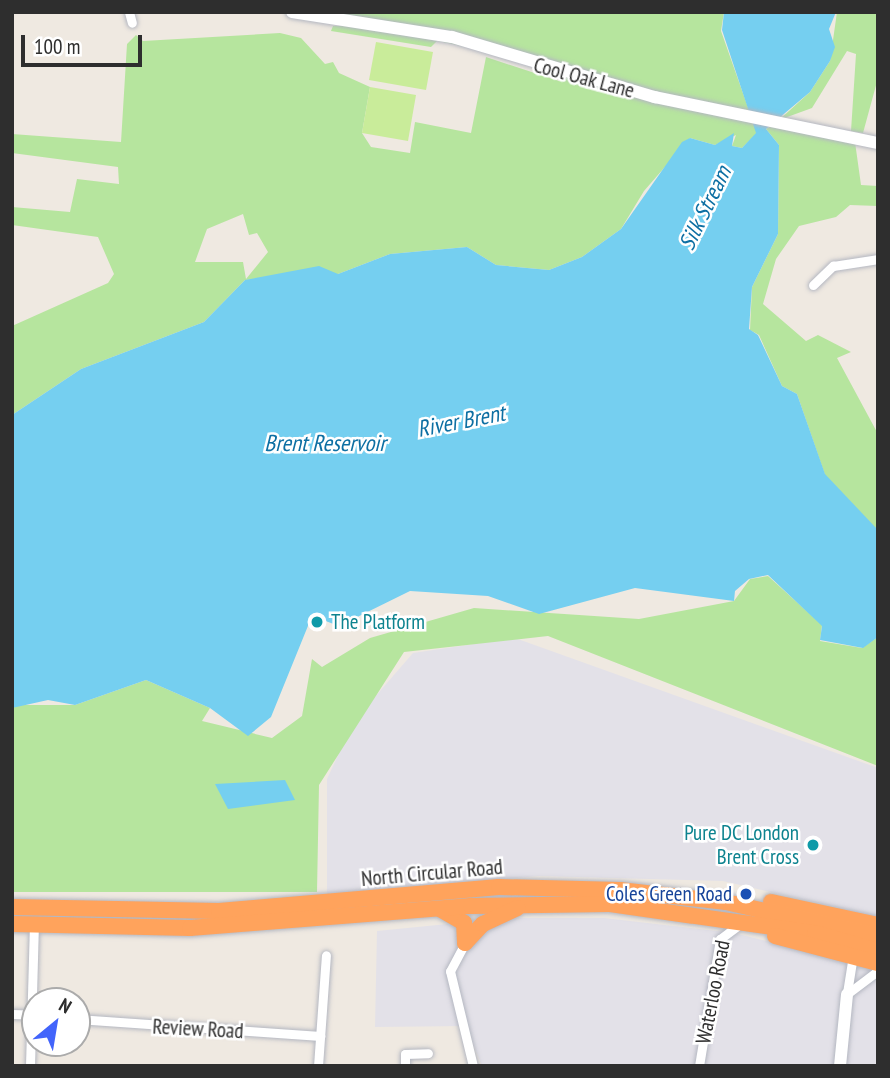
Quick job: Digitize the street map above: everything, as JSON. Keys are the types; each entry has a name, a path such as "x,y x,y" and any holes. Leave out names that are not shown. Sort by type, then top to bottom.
{"highway":[{"name":"North Circular Road","path":"12,907 219,911 499,887 620,890 726,902 852,942"},
{"path":"726,902 781,902 878,925"},
{"name":"North Circular Road","path":"12,924 246,926 439,908 530,903 697,915 852,942"},
{"path":"465,943 483,924 530,903"},
{"path":"439,908 464,923 465,943"},
{"path":"697,915 737,926 852,942 878,951"},
{"path":"852,942 878,937"},
{"path":"852,942 878,963"}],"street":[{"path":"129,12 132,23"},
{"name":"Cool Oak Lane","path":"292,12 452,37 545,69 748,117 878,143"},
{"path":"813,285 833,266 878,259"},
{"path":"33,987 34,925"},
{"name":"Waterloo Road","path":"699,1066 720,939 737,926"},
{"path":"840,1066 852,942"},
{"path":"465,943 450,971 473,1066"},
{"path":"318,1066 326,955"},
{"path":"847,994 878,971"},
{"name":"Review Road","path":"91,1020 320,1036"},
{"path":"405,1066 405,1054 428,1053"}],"shaded area":[{"path":"515,638 878,768 878,917 723,881 539,876 327,894 327,779 354,721 413,653"},
{"path":"508,918 604,918 734,933 878,969 878,1066 482,1066 466,1026 375,1027 377,931"}],"green space":[{"path":"304,12 724,12 721,31 757,133 742,148 732,146 736,135 715,145 690,138 644,191 621,229 582,257 549,270 496,265 467,247 390,254 338,274 245,280 204,322 81,369 12,415 12,326 108,283 114,274 98,237 12,225 12,207 70,212 77,179 119,184 118,167 12,153 12,134 121,142 127,44 136,35 143,41 280,33 301,38 325,64 333,62 339,73 370,87 362,133 371,147 410,153 415,122 471,133 486,57 559,81 563,68","holes":["243,214 249,235 257,233 268,252 246,279 243,262 195,262 207,229"]},
{"path":"837,12 878,12 878,78 863,133 851,131 856,54 847,51 812,108 779,120 810,92 830,61"},
{"path":"333,26 358,26 437,41 431,47 331,31"},
{"path":"376,42 433,52 426,90 369,80"},
{"path":"370,87 416,95 408,141 362,133"},
{"path":"771,126 855,142 861,185 878,186 878,206 850,205 836,217 799,226 776,259 763,304 806,341 818,335 851,352 837,358 878,434 878,531 825,475 797,394 782,386 759,335 750,330 752,287 778,234 779,145 766,129"},
{"path":"768,576 822,625 820,641 862,648 878,637 878,766 548,636 404,652 319,785 317,892 12,892 12,708 20,705 75,705 146,680 210,708 202,721 272,738 302,716 312,659 322,667 370,638 474,608 639,619 734,601 750,579"}],"water":[{"name":"Brent Reservoir","path":"724,12 836,12 829,29 835,47 830,61 810,92 766,129 779,145 778,234 752,287 749,329 758,335 782,386 797,394 825,474 878,530 878,637 863,648 820,640 822,626 768,575 749,579 735,591 734,601 635,588 539,614 488,596 410,591 339,626 312,616 271,717 248,736 210,708 146,680 75,705 48,700 12,708 12,415 81,369 204,322 245,280 319,266 338,274 390,254 467,247 496,265 549,270 582,257 621,229 682,142 690,138 715,145 734,133 732,146 742,148 756,133 722,30"},
{"path":"285,780 295,800 228,809 215,784"}],"place":[{"name":"The Platform","path":"317,622"},
{"name":"Pure DC London Brent Cross","path":"813,845"},
{"name":"Coles Green Road","path":"746,894"}],"water label":[{"name":"Silk Stream","path":"705,208"},
{"name":"River Brent","path":"461,421"}]}
